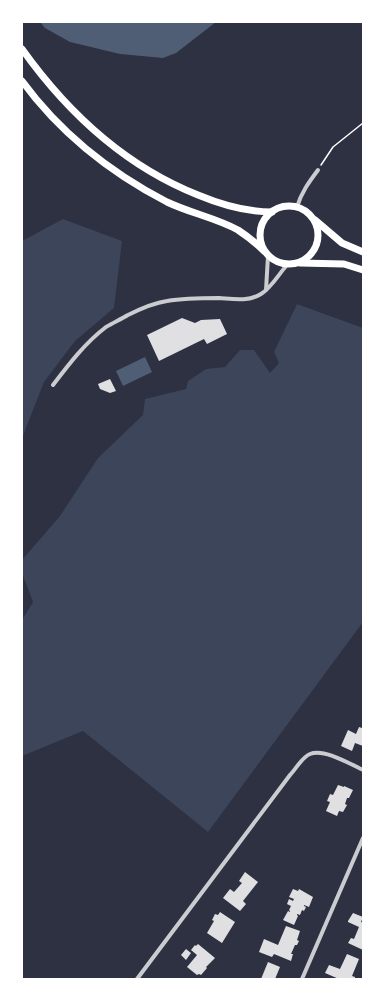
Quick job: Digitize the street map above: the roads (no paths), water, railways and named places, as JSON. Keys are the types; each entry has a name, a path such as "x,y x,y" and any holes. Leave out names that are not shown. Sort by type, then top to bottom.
{"main road":[{"path":"22,49 39,73 66,104 120,152 173,184 211,200 242,210 272,212"},
{"path":"22,81 45,111 62,128 100,160 146,190 168,202 238,230 274,261 287,265 300,263 344,264 363,270"},
{"path":"266,253 261,244 260,230 266,216 279,208 286,206 298,207 308,213 342,242 363,252"},
{"path":"300,263 311,255 318,244 318,231 314,219"}],"street":[{"path":"298,207 307,185 318,170"},
{"path":"266,253 266,290"},
{"path":"53,385 74,358 94,338 108,326 143,307 168,301 193,298 242,300 259,295 266,290 287,265"},
{"path":"137,979 290,775 309,754 316,752 329,754 363,770"},
{"path":"302,979 363,838"}]}
